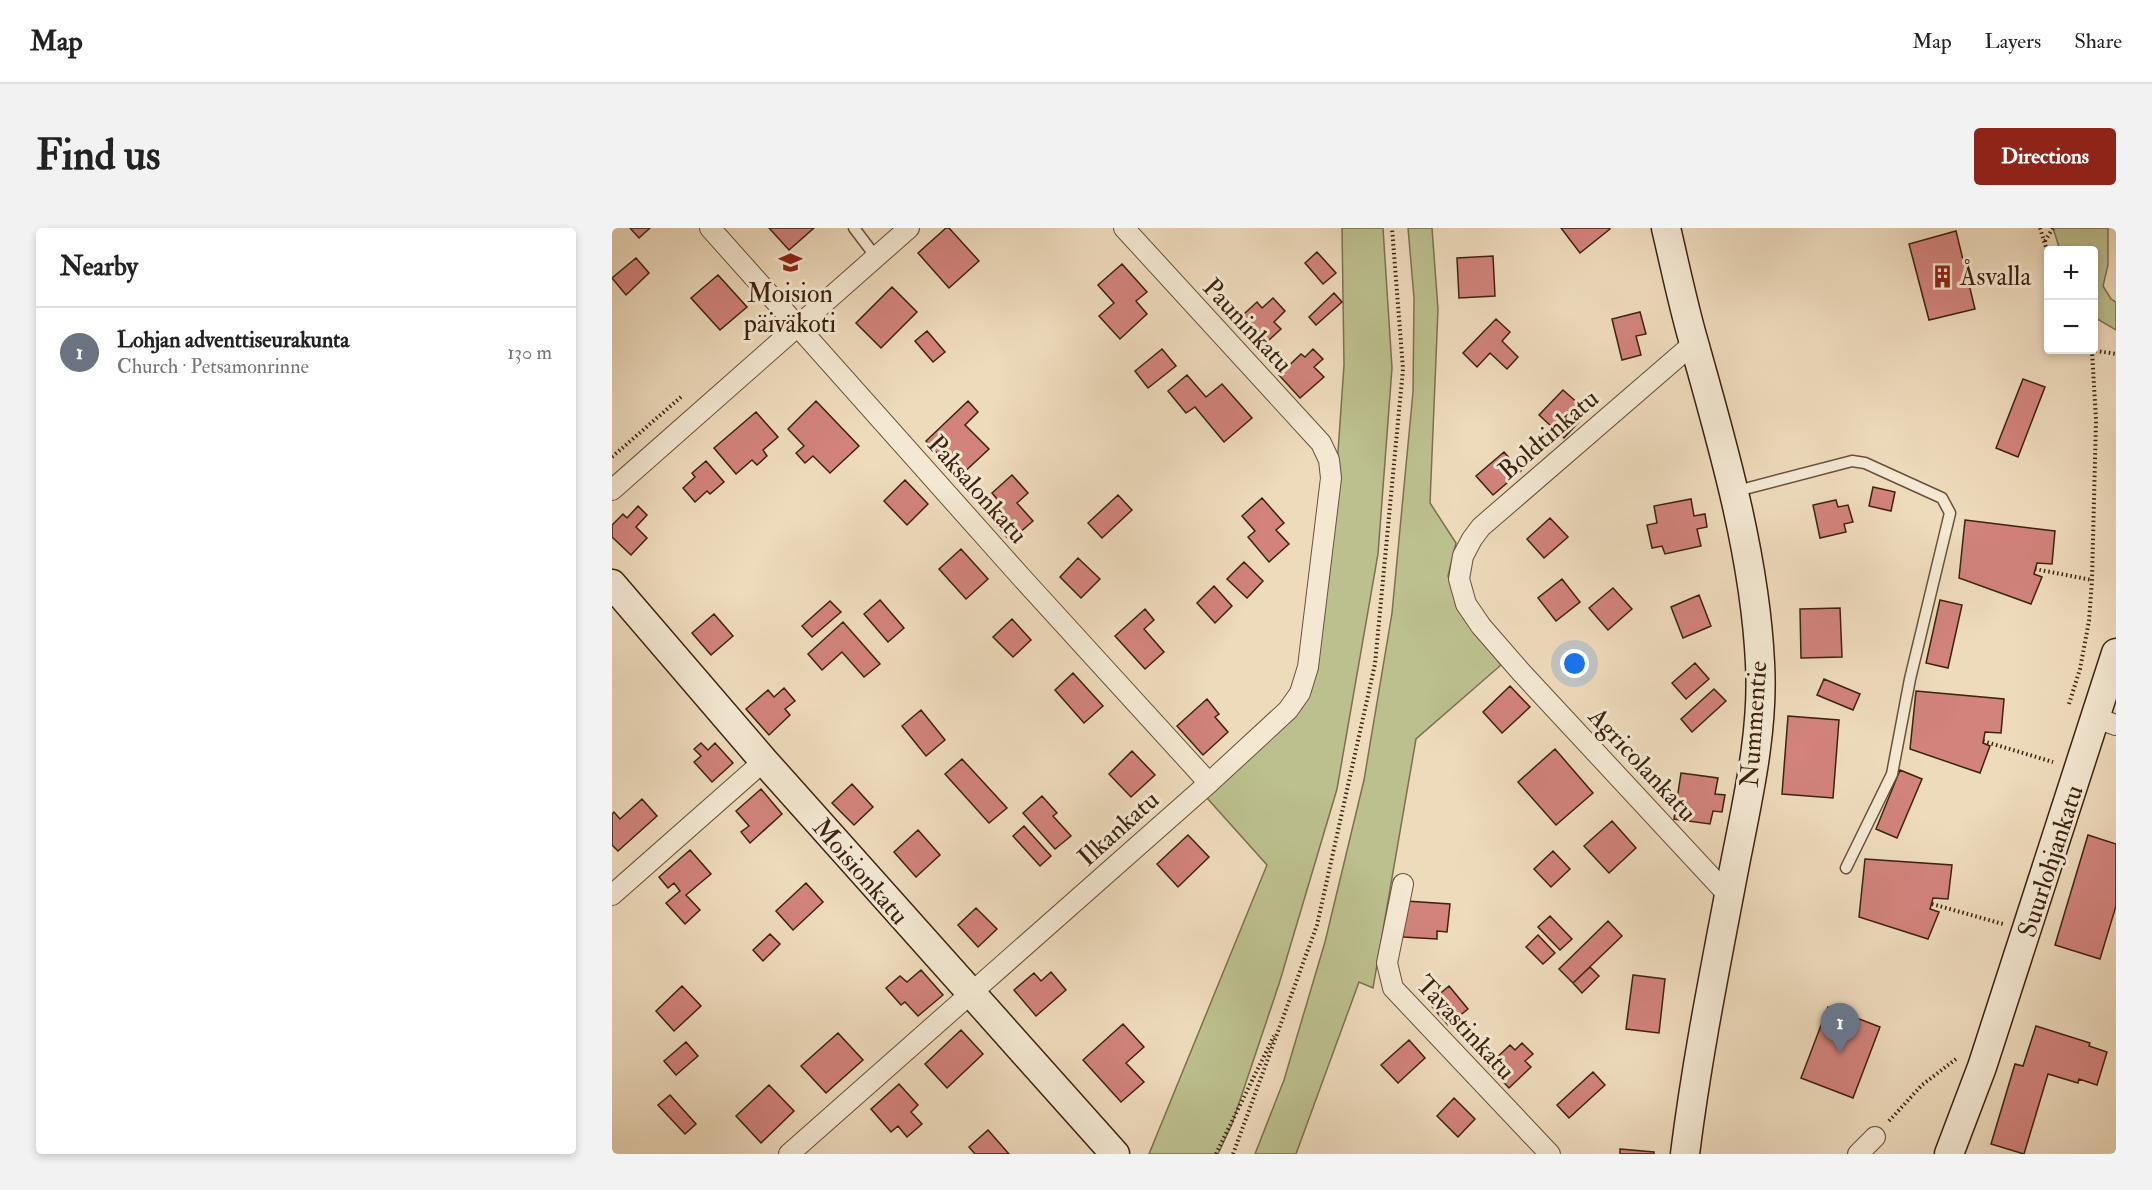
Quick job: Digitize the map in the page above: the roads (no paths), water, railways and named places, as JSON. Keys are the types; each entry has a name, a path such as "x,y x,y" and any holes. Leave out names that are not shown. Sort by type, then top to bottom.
{"street":[{"name":"Paksalonkatu","path":"710,228 1022,579 1209,783"},
{"path":"612,490 909,228"},
{"name":"Pauninkatu","path":"1124,228 1321,443 1329,460"},
{"name":"Nummentie","path":"1666,228 1733,492 1751,581 1760,663 1759,712 1752,774 1694,1087 1685,1154"},
{"name":"Boldtinkatu","path":"1459,579 1463,556 1482,527 1694,343"},
{"name":"Ilkankatu","path":"789,1154 1209,783 1288,710 1300,693 1309,655 1331,478 1329,460"},
{"name":"Agricolankatu","path":"1459,579 1466,604 1481,626 1729,896"},
{"name":"Moisionkatu","path":"612,584 764,761 1115,1154"},
{"name":"Suurlohjankatu","path":"1948,1154 1970,1063 2106,722 2116,653"},
{"path":"612,895 764,761"},
{"name":"Tavastinkatu","path":"1403,884 1387,963 1393,988 1550,1154"},
{"name":"Suurlohjankatu","path":"1964,1154 1970,1063"},
{"path":"1858,1154 1875,1137"}],"lane":[{"path":"854,228 876,257"},
{"path":"1733,492 1851,460 1865,462 1942,498 1950,513 1910,679 1892,774 1846,868"}],"place":[{"name":"Moision päiväkoti","path":"790,262"},
{"name":"Åsvalla","path":"1942,276"},
{"name":"Lohjan adventtiseurakunta","path":"1840,1053"}]}
